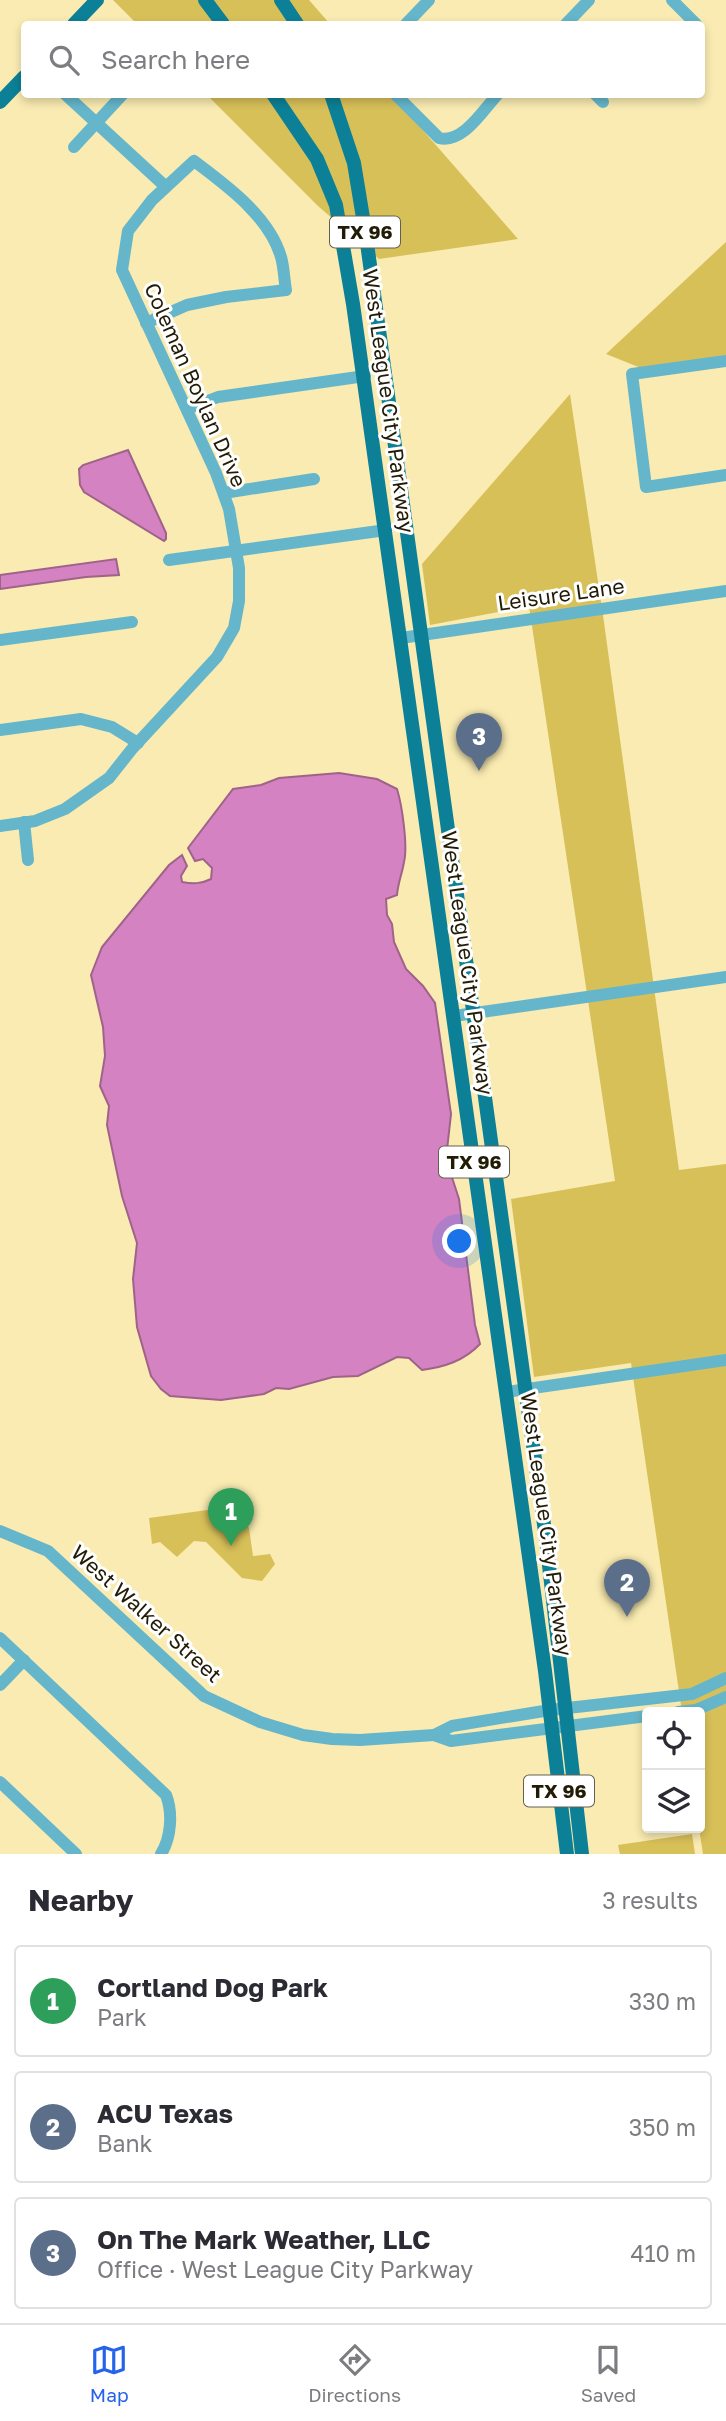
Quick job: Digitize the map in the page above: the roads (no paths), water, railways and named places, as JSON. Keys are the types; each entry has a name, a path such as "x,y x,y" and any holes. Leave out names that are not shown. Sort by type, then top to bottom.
{"main road":[{"path":"77,21 97,0"},
{"path":"205,0 221,21"},
{"path":"281,0 295,21"},
{"path":"0,102 21,80"},
{"name":"West League City Parkway","path":"276,98 317,159 336,205 365,376 550,1710 567,1854"},
{"name":"West League City Parkway","path":"332,98 354,163 385,374 546,1539 582,1854"},
{"path":"365,376 385,374"}],"street":[{"path":"409,21 429,0"},
{"path":"569,21 589,0"},
{"path":"672,0 693,21"},
{"path":"69,98 166,187"},
{"path":"74,147 118,98"},
{"path":"399,98 439,138 448,140 458,136 494,98"},
{"name":"Coleman Boylan Drive","path":"0,826 35,821 65,809 109,778 217,657 234,628 239,601 236,550 229,509 187,409 146,323 122,270 128,231 152,200 194,161 246,205 267,227 281,257 286,290 187,305 146,323"},
{"path":"726,361 632,374 646,487 726,475"},
{"path":"187,409 218,397 365,376"},
{"path":"223,493 314,479"},
{"path":"169,559 386,530"},
{"name":"Leisure Lane","path":"401,638 726,591"},
{"path":"0,640 132,622"},
{"path":"0,730 80,719 112,727 138,743"},
{"path":"23,822 28,860"},
{"path":"454,1016 726,977"},
{"path":"506,1392 726,1360"},
{"name":"West Walker Street","path":"0,1531 48,1551 204,1696 288,1732 332,1740 434,1735 452,1726 550,1710 692,1693 726,1678"},
{"path":"0,1638 166,1795 171,1807 170,1819 165,1847 161,1854"},
{"path":"0,1685 24,1660"},
{"path":"703,1707 726,1697"},
{"name":"West Walker Street","path":"434,1735 451,1741 642,1717"},
{"path":"0,1782 76,1854"}],"place":[{"name":"On The Mark Weather, LLC","path":"479,771"},
{"name":"Cortland Dog Park","path":"231,1546"},
{"name":"ACU Texas","path":"627,1617"}]}
